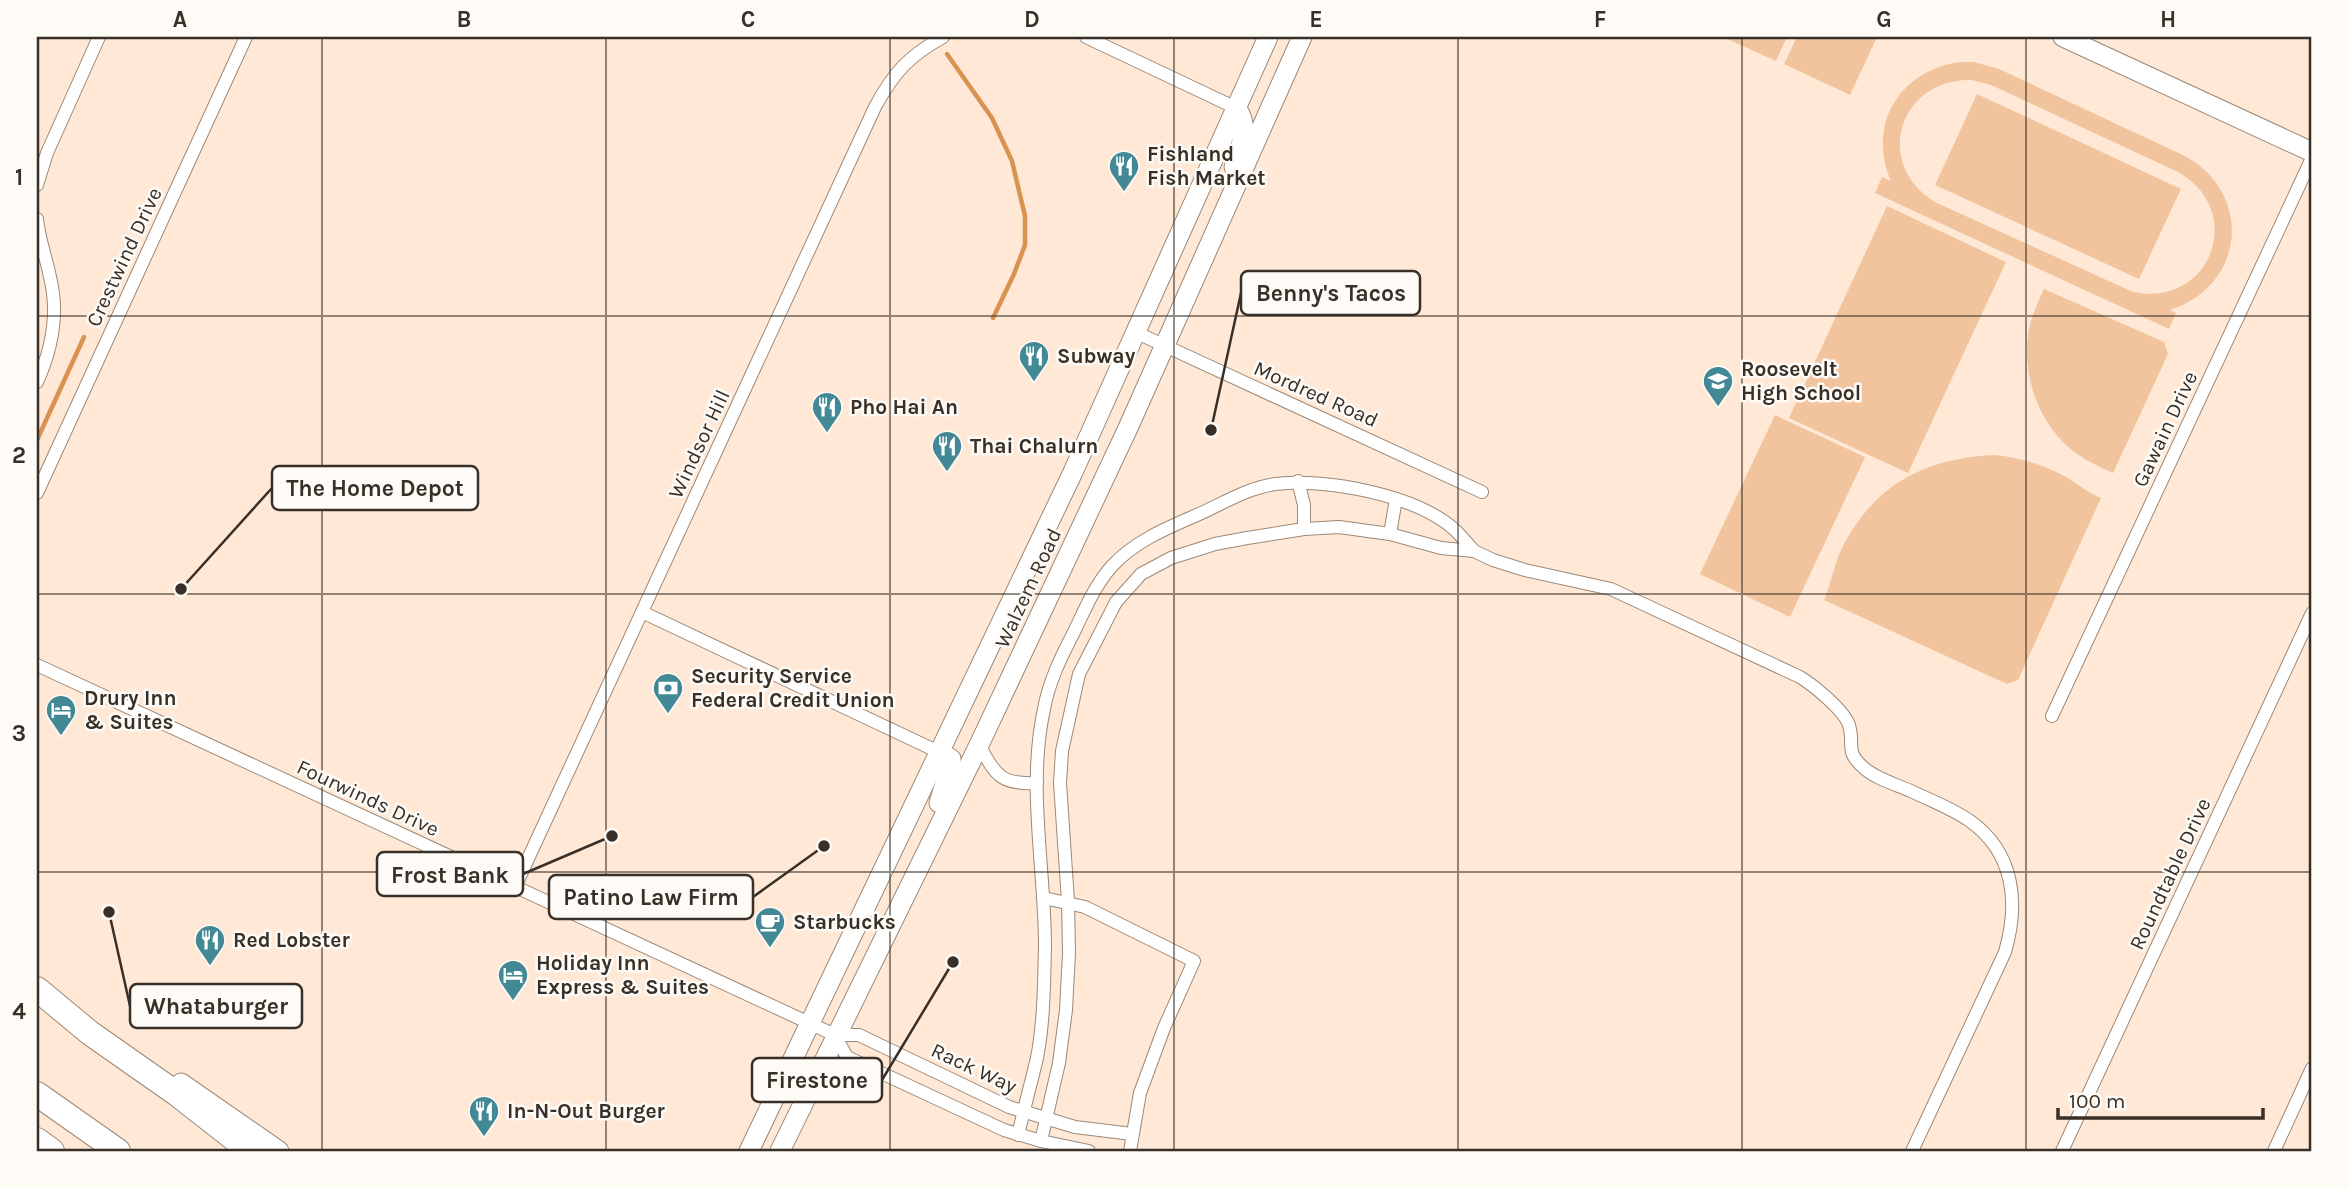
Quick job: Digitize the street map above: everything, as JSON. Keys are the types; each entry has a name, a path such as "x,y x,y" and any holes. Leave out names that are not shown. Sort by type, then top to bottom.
{"highway":[{"path":"37,989 90,1032 177,1094 250,1151"},
{"path":"37,1094 118,1151"},
{"path":"37,1140 52,1151"}],"main road":[{"name":"Walzem Road","path":"749,1151 1073,472 1268,37"},
{"name":"Walzem Road","path":"780,1151 979,745 1166,347 1302,37"},
{"path":"2063,37 2312,155"},
{"path":"1219,226 1244,131 1243,119 1236,108"},
{"path":"919,867 951,770 951,759 940,752"},
{"path":"37,982 279,1151"}],"street":[{"path":"37,186 47,153 99,37"},
{"name":"Crestwind Drive","path":"37,493 246,37"},
{"name":"Windsor Hill","path":"514,887 875,107 890,79 909,59 943,37"},
{"path":"1086,37 1236,108"},
{"name":"Gawain Drive","path":"2053,716 2312,155"},
{"path":"37,219 38,234 51,280 55,319 50,350 37,382"},
{"name":"Mordred Road","path":"1135,332 1482,492"},
{"path":"1298,481 1304,505 1304,529"},
{"path":"1018,1135 1037,1055 1043,1004 1044,898 1037,750 1044,707 1058,664 1093,593 1112,566 1138,543 1162,530 1264,485 1298,481 1330,484 1396,499 1421,509 1455,530 1474,551"},
{"path":"1390,534 1396,499"},
{"path":"1041,1141 1059,1063 1066,1010 1069,901 1060,783 1062,751 1079,674 1116,602 1141,574 1171,558 1215,544 1304,529 1339,527 1390,534 1441,548 1474,551 1525,570 1611,589 1800,677 1819,689 1846,719 1850,728 1851,753 1866,770 1972,822 1994,846 2007,871 2014,898 2012,929 2005,952 1912,1151"},
{"path":"642,612 940,752"},
{"name":"Roundtable Drive","path":"2062,1151 2312,613"},
{"name":"Fourwinds Drive","path":"37,665 835,1035"},
{"path":"979,745 990,766 1003,780 1016,784 1037,783"},
{"path":"1044,898 1069,901 1085,907 1194,961 1164,1028 1140,1093 1130,1151"},
{"name":"Rack Way","path":"1089,1151 1018,1135 847,1057 835,1035 859,1035 1023,1112 1075,1127 1132,1134"},
{"path":"2274,1151 2312,1068"}],"shaded area":[{"path":"1723,37 1787,37 1776,61"},
{"path":"1797,37 1877,37 1850,95 1784,64"},
{"path":"1974,62 1999,69 2185,156 2207,173 2222,193 2230,215 2232,238 2226,261 2214,281 2195,298 2170,310 2176,313 2169,329 1875,193 1882,177 1891,181 1884,160 1883,139 1886,120 1894,103 1906,88 1921,76 1940,67","holes":["1972,80 1991,85 2178,172 2199,189 2211,209 2215,231 2211,253 2200,271 2183,285 2160,293 2133,292 1937,203 1917,187 1905,168 1900,147 1902,127 1911,108 1926,93 1947,83"]},
{"path":"1977,94 2181,189 2139,279 1935,185"},
{"path":"1887,206 2006,262 1908,473 1789,418"},
{"path":"2044,289 2164,342 2168,354 2113,473 2067,446 2038,406 2030,378 2027,349 2032,317"},
{"path":"1775,415 1865,457 1790,617 1700,574"},
{"path":"1995,455 2024,460 2050,469 2101,498 2018,680 2007,684 1824,600 1844,544 1857,522 1889,489 1926,468 1948,461"}],"waterway":[{"path":"947,54 992,118 1012,161 1025,216 1025,245 993,318"},
{"path":"37,440 84,337"}],"place":[{"name":"Fishland Fish Market","path":"1124,193"},
{"name":"Subway","path":"1034,383"},
{"name":"Roosevelt High School","path":"1718,408"},
{"name":"Benny's Tacos","path":"1211,430"},
{"name":"Pho Hai An","path":"827,434"},
{"name":"Thai Chalurn","path":"947,473"},
{"name":"The Home Depot","path":"181,589"},
{"name":"Security Service Federal Credit Union","path":"668,715"},
{"name":"Drury Inn & Suites","path":"61,737"},
{"name":"Frost Bank","path":"612,836"},
{"name":"Patino Law Firm","path":"824,846"},
{"name":"Whataburger","path":"109,912"},
{"name":"Starbucks","path":"770,949"},
{"name":"Firestone","path":"953,962"},
{"name":"Red Lobster","path":"210,967"},
{"name":"Holiday Inn Express & Suites","path":"513,1002"},
{"name":"In-N-Out Burger","path":"484,1138"}]}
